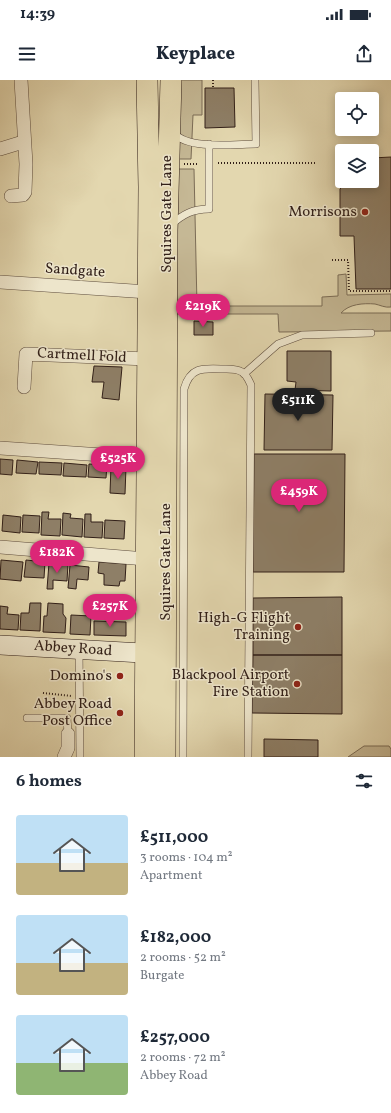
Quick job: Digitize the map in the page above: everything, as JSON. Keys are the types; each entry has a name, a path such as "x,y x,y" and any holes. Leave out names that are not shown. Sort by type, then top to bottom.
{"main road":[{"name":"Squires Gate Lane","path":"147,80 150,187 146,559 165,757"},
{"path":"150,187 158,80"},
{"name":"Squires Gate Lane","path":"145,757 156,654 167,230 167,164 171,80"}],"street":[{"path":"11,196 23,195 25,192 26,164 20,80"},
{"path":"0,149 24,142"},
{"name":"Sandgate","path":"0,282 148,292"},
{"name":"Cartmell Fold","path":"24,387 26,354 147,359"},
{"path":"0,448 146,458"},
{"path":"0,547 146,559"},
{"name":"Abbey Road","path":"0,645 156,654"},
{"path":"64,757 68,748 68,734"}],"lane":[{"path":"169,124 175,134 183,140 209,144 256,144 255,80"},
{"path":"167,230 182,215 197,210 209,209 209,144"},
{"path":"244,374 278,344 302,335 371,333"},
{"path":"183,757 184,389 187,379 195,371 203,368 235,369 244,374 251,385 248,757"},
{"path":"79,649 80,757"},
{"path":"27,718 67,718 68,734"}],"path":[{"path":"213,80 213,88"},
{"path":"167,164 315,163"},
{"path":"332,260 348,260 349,291 391,291"},
{"path":"43,693 79,696"}],"shaded area":[{"path":"181,80 202,80 202,115 193,115 191,159 178,159"},
{"path":"178,169 194,169 197,306 322,306 322,297 338,296 338,275 346,274 347,295 391,294 391,307 375,304 361,304 352,306 341,313 391,313 391,331 279,332 278,314 177,314"},
{"path":"364,746 389,746 391,749 391,757 348,757"}],"building":[{"path":"205,88 234,88 235,127 205,128"},
{"name":"Morrisons","path":"391,157 391,289 356,289 354,236 340,236 340,189 379,188 379,158"},
{"path":"194,321 213,322 213,335 194,335"},
{"path":"287,351 331,351 331,391 295,390 296,382 287,381"},
{"path":"94,366 122,367 119,400 102,398 104,382 92,382"},
{"path":"265,394 333,395 332,450 264,450"},
{"path":"254,454 345,454 344,572 253,572"},
{"path":"0,459 13,460 12,475 0,474"},
{"path":"17,460 38,462 36,474 16,473"},
{"path":"39,462 62,463 61,475 39,474"},
{"path":"64,463 87,465 86,477 63,476"},
{"path":"89,464 107,465 106,478 88,477"},
{"path":"111,466 126,467 125,494 110,493"},
{"path":"42,512 49,512 48,519 61,519 60,536 41,535"},
{"path":"63,513 71,514 70,518 83,519 82,537 62,535"},
{"path":"85,514 91,514 91,522 103,522 102,538 84,537"},
{"path":"3,515 21,517 20,533 2,531"},
{"path":"23,515 40,516 39,533 22,532"},
{"path":"105,520 125,521 124,539 104,538"},
{"path":"1,560 23,562 21,581 0,579"},
{"path":"26,560 45,562 44,578 24,577"},
{"path":"99,562 126,564 125,581 120,581 119,586 104,585 104,574 98,573"},
{"path":"49,563 68,564 67,581 53,580 53,589 47,589"},
{"path":"70,565 89,567 88,580 77,579 76,589 68,588"},
{"path":"111,596 123,597 122,617 110,617"},
{"name":"High-G Flight Training","path":"342,597 342,655 253,655 253,598"},
{"path":"30,603 41,603 40,631 20,630 21,613 29,613"},
{"path":"48,603 63,604 63,614 66,618 65,633 43,632 44,616 47,616"},
{"path":"0,606 8,607 7,614 19,615 18,630 0,629"},
{"path":"71,615 91,616 90,635 70,634"},
{"path":"94,621 126,622 126,636 94,635"},
{"name":"Blackpool Airport Fire Station","path":"253,655 342,655 342,714 252,713"},
{"path":"264,739 318,740 318,757 264,757"}],"place":[{"name":"Morrisons","path":"365,212"},
{"name":"High-G Flight Training","path":"298,627"},
{"name":"Domino's","path":"120,676"},
{"name":"Blackpool Airport Fire Station","path":"297,684"},
{"name":"Abbey Road Post Office","path":"120,713"}]}
